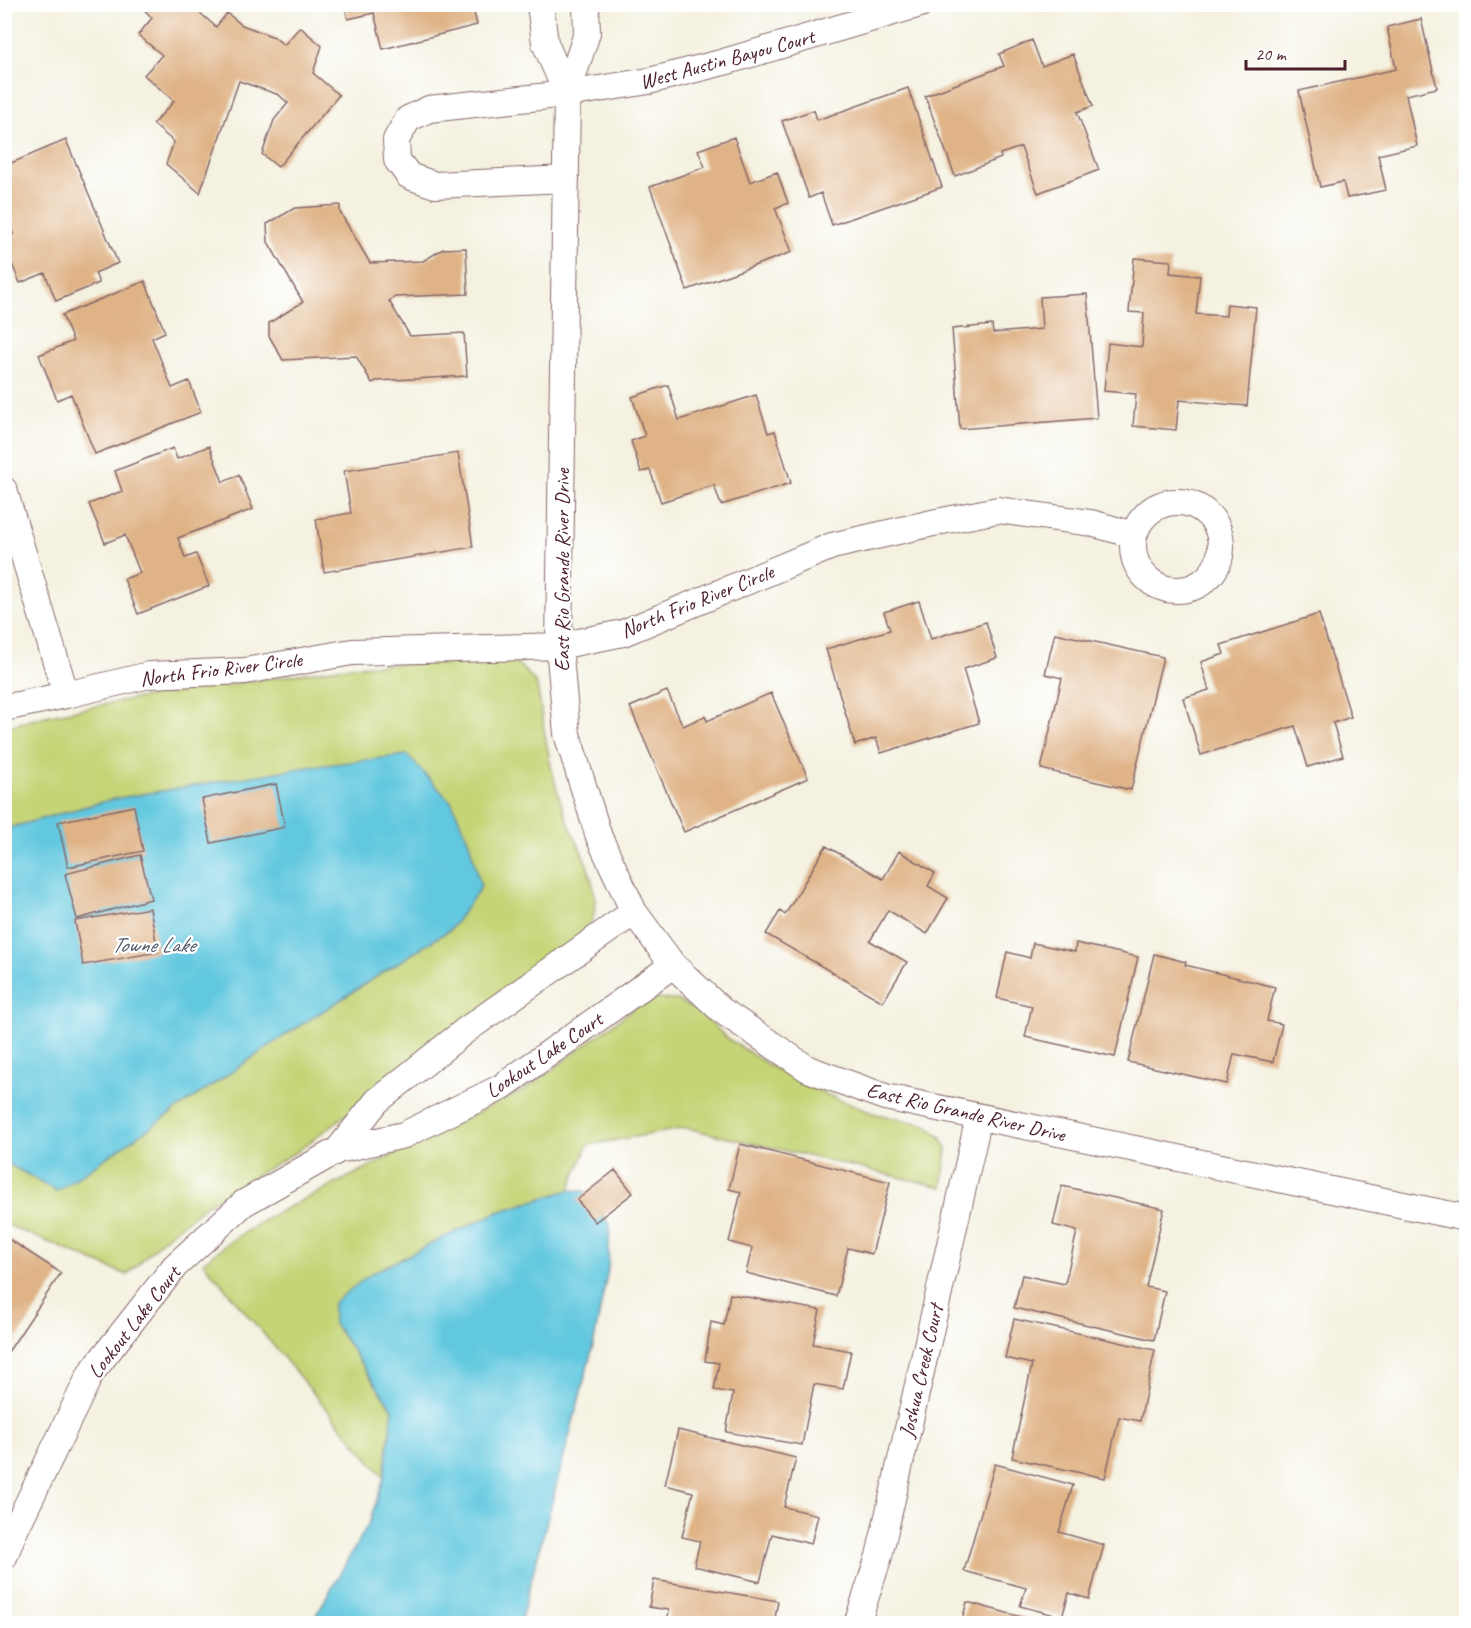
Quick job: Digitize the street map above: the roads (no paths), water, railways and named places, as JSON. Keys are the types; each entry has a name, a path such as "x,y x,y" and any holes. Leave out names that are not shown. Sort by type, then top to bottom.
{"street":[{"name":"East Rio Grande River Drive","path":"540,4 545,43 567,94"},
{"name":"East Rio Grande River Drive","path":"586,4 587,33 567,94 559,646 567,734 599,837 634,912 673,965 721,1010 808,1070 885,1097 1467,1218"},
{"name":"West Austin Bayou Court","path":"566,179 435,185 409,176 397,160 396,140 408,119 429,109 611,88 682,74 920,4"},
{"path":"4,490 66,695"},
{"name":"North Frio River Circle","path":"4,708 149,675 245,671 352,652 559,646 623,633 832,546 998,510 1091,523 1134,535"},
{"name":"Lookout Lake Court","path":"338,1150 377,1101 466,1030 634,912"},
{"name":"Lookout Lake Court","path":"4,1557 91,1373 175,1266 244,1203 338,1150 404,1135 500,1088 673,965"},
{"name":"Joshua Creek Court","path":"857,1623 879,1556 979,1117"}],"water":[{"name":"Towne Lake","path":"407,755 452,803 469,842 481,887 451,929 287,1034 57,1191 5,1162 5,829 113,799 301,768"},
{"path":"569,1190 584,1191 610,1225 608,1269 593,1346 520,1623 311,1624 370,1521 384,1477 393,1410 333,1322 333,1303 372,1273 441,1239 498,1212"}]}
